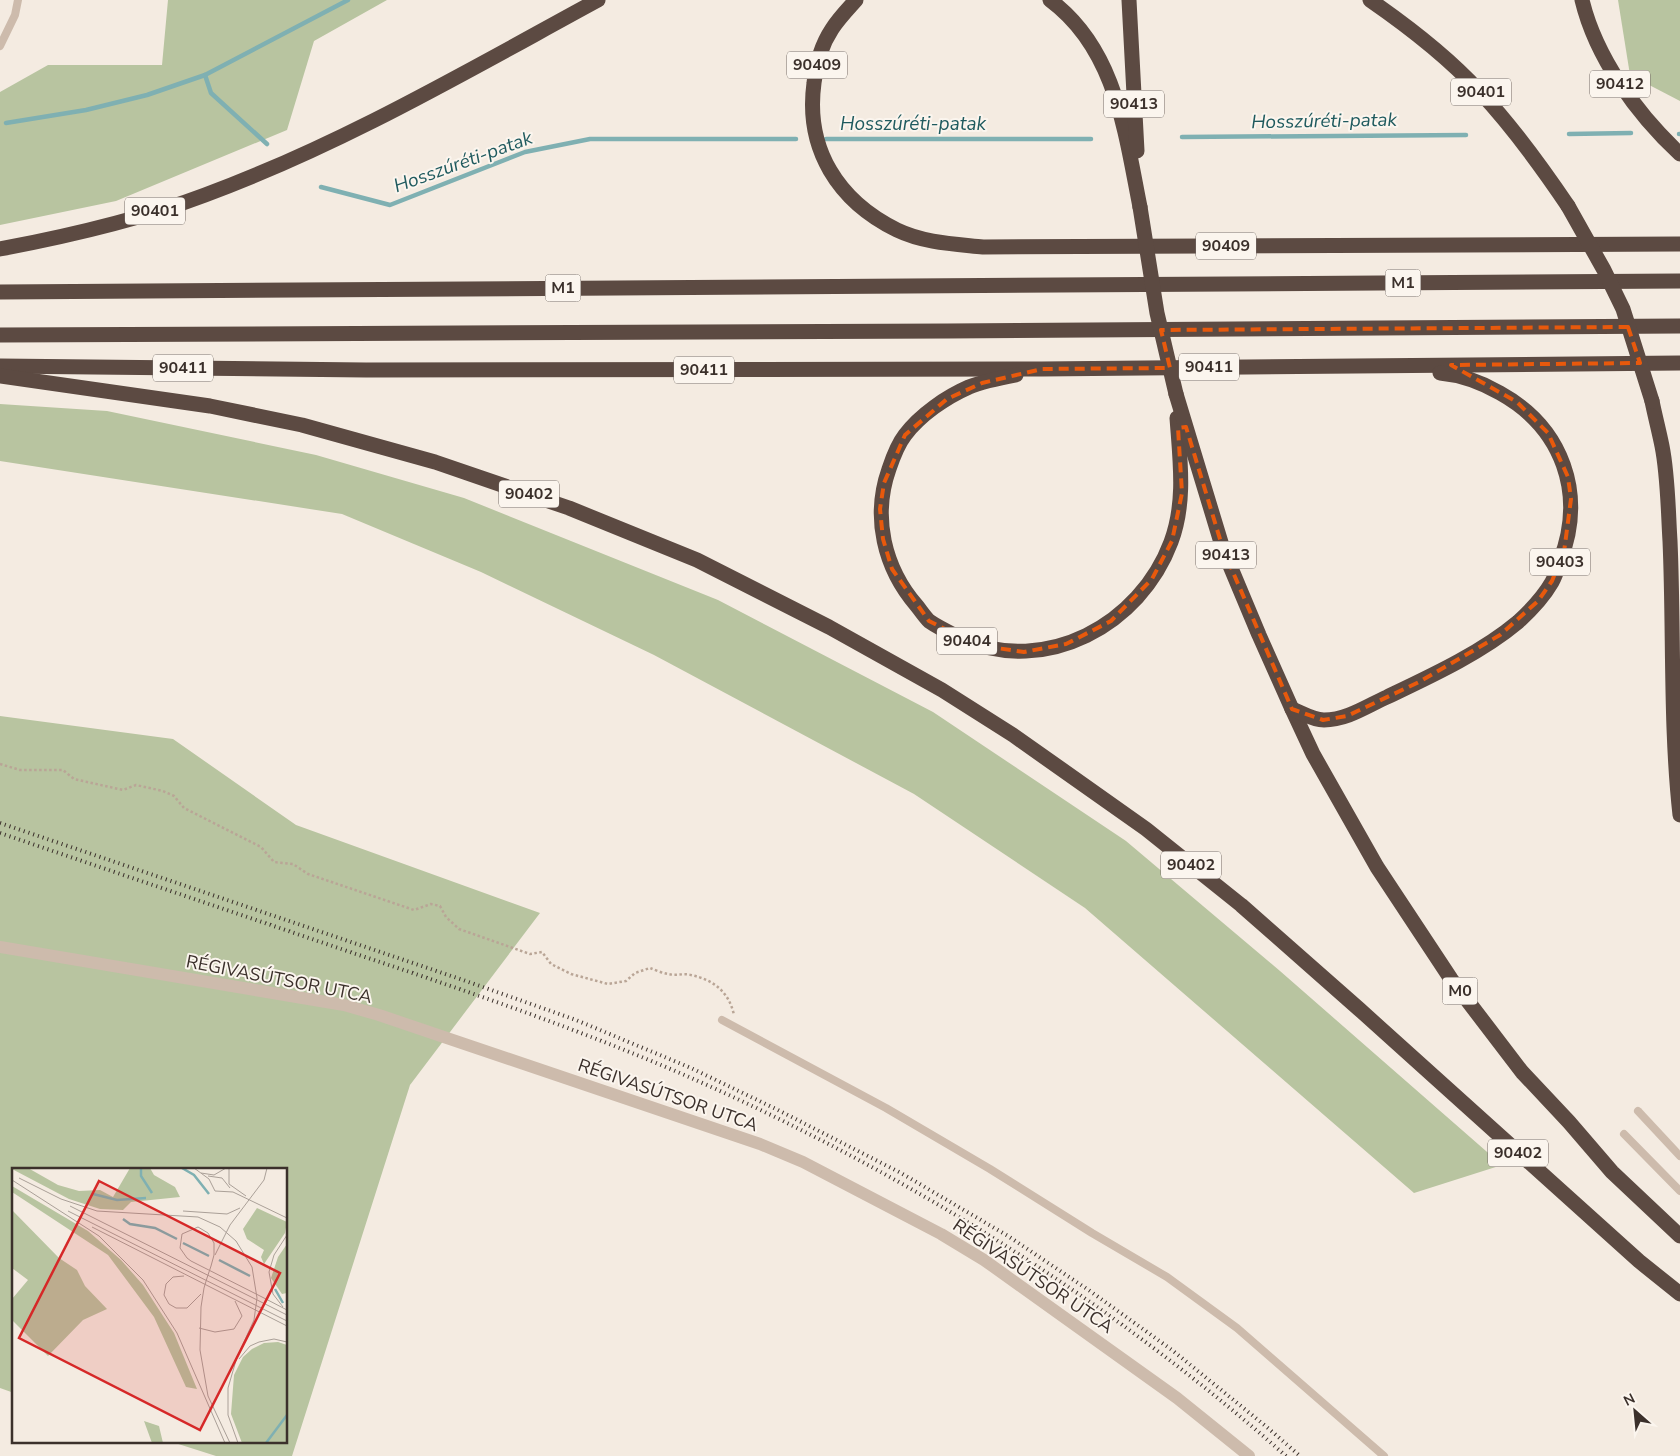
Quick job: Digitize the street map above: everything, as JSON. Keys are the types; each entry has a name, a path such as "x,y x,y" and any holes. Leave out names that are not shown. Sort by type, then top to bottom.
{"highway":[{"path":"564,18 586,0"},
{"name":"90401","path":"0,249 53,239 146,214 204,195 264,172 410,103 598,0"},
{"name":"90409","path":"856,0 831,30 818,63 814,78 812,110 817,142 831,172 844,190 861,208 899,231 938,242 983,247 1680,244"},
{"path":"1050,0 1080,28 1094,47 1114,90 1122,117 1140,207"},
{"name":"90413","path":"1129,0 1140,207 1157,313 1176,394 1223,549 1292,709"},
{"name":"90401","path":"1370,0 1412,30 1451,62 1479,90 1529,149 1568,206 1604,270 1623,309 1652,401 1663,447 1671,566 1674,732 1676,781 1680,815"},
{"name":"90412","path":"1582,0 1594,35 1617,79 1649,123 1680,154"},
{"name":"M1","path":"0,292 1680,281"},
{"path":"0,335 948,332 1680,326"},
{"name":"90411","path":"0,366 366,370 1042,369 1680,363"},
{"name":"90403","path":"1292,709 1323,720 1347,716 1419,682 1500,635 1518,621 1538,601 1552,581 1570,531 1571,498 1568,477 1548,433 1517,402 1484,384 1455,374 1377,366"},
{"name":"90404","path":"1042,369 982,383 967,388 947,399 923,417 905,435 893,457 884,483 880,509 883,539 892,568 908,596 929,621 976,645 1024,652 1046,650 1066,644 1091,633 1111,621 1128,606 1152,579 1172,542 1182,492 1176,394"},
{"name":"90402","path":"0,376 210,406 302,425 435,462 569,508 697,560 830,627 942,690 1013,735 1146,829 1241,905 1639,1262 1680,1294"},
{"name":"M0","path":"1292,709 1313,754 1377,867 1469,1004 1522,1072 1570,1122 1612,1172 1680,1236"}],"street":[{"name":"RÉGIVASÚTSOR UTCA","path":"0,947 344,1005 379,1015 768,1148 802,1162 941,1234 984,1260 1177,1398 1249,1456"}],"lane":[{"path":"0,46 15,15 18,0"},
{"path":"722,1020 886,1108 990,1169 1092,1234 1167,1277 1236,1328 1384,1456"},
{"path":"1638,1111 1680,1156"},
{"path":"1624,1134 1680,1191"}],"path":[{"path":"0,764 20,770 63,770 74,779 123,790 136,785 163,791 174,796 184,808 262,847 274,862 293,864 308,874 414,910 431,904 440,906 446,917 459,929 530,954 542,952 551,964 571,974 608,984 626,981 635,973 650,968 669,975 692,975 710,981 722,989 732,1003 737,1028"}],"highlighted area":[{"path":"1628,327 1640,363 1451,365 1517,402 1548,433 1568,477 1571,499 1564,552 1552,581 1538,601 1500,635 1419,682 1347,716 1323,720 1292,709 1223,549 1186,427 1178,428 1182,493 1172,541 1152,579 1111,621 1066,644 1024,652 976,645 929,621 892,569 883,539 880,509 884,483 905,435 947,399 982,383 1042,369 1170,368 1161,330"}],"green space":[{"path":"168,0 387,0 314,41 287,130 116,201 0,225 0,92 48,65 162,65"},
{"path":"1618,0 1680,0 1680,101 1630,75"},
{"path":"0,404 107,411 316,455 464,498 718,600 933,712 1126,841 1280,971 1502,1165 1414,1193 1085,908 914,794 654,655 481,572 342,514 0,461"},
{"path":"0,716 173,739 296,825 540,913 410,1085 292,1456 216,1456 178,1444 288,1444 288,1168 12,1168 12,1392 0,1388"}],"waterway":[{"path":"6,123 86,110 147,95 205,75 348,0"},
{"name":"Hosszúréti-patak","path":"205,75 211,93 267,144"},
{"name":"Hosszúréti-patak","path":"1569,134 1631,133"},
{"name":"Hosszúréti-patak","path":"1182,137 1466,135"},
{"name":"Hosszúréti-patak","path":"321,187 390,205 525,152 590,139 796,139"},
{"name":"Hosszúréti-patak","path":"826,139 1091,139"}],"railway":[{"path":"0,823 576,1020 691,1068 778,1110 901,1173 1008,1236 1090,1291 1172,1350 1300,1456"},
{"path":"0,833 521,1011 648,1059 769,1114 848,1154 1002,1244 1149,1344 1219,1399 1286,1456"}]}
